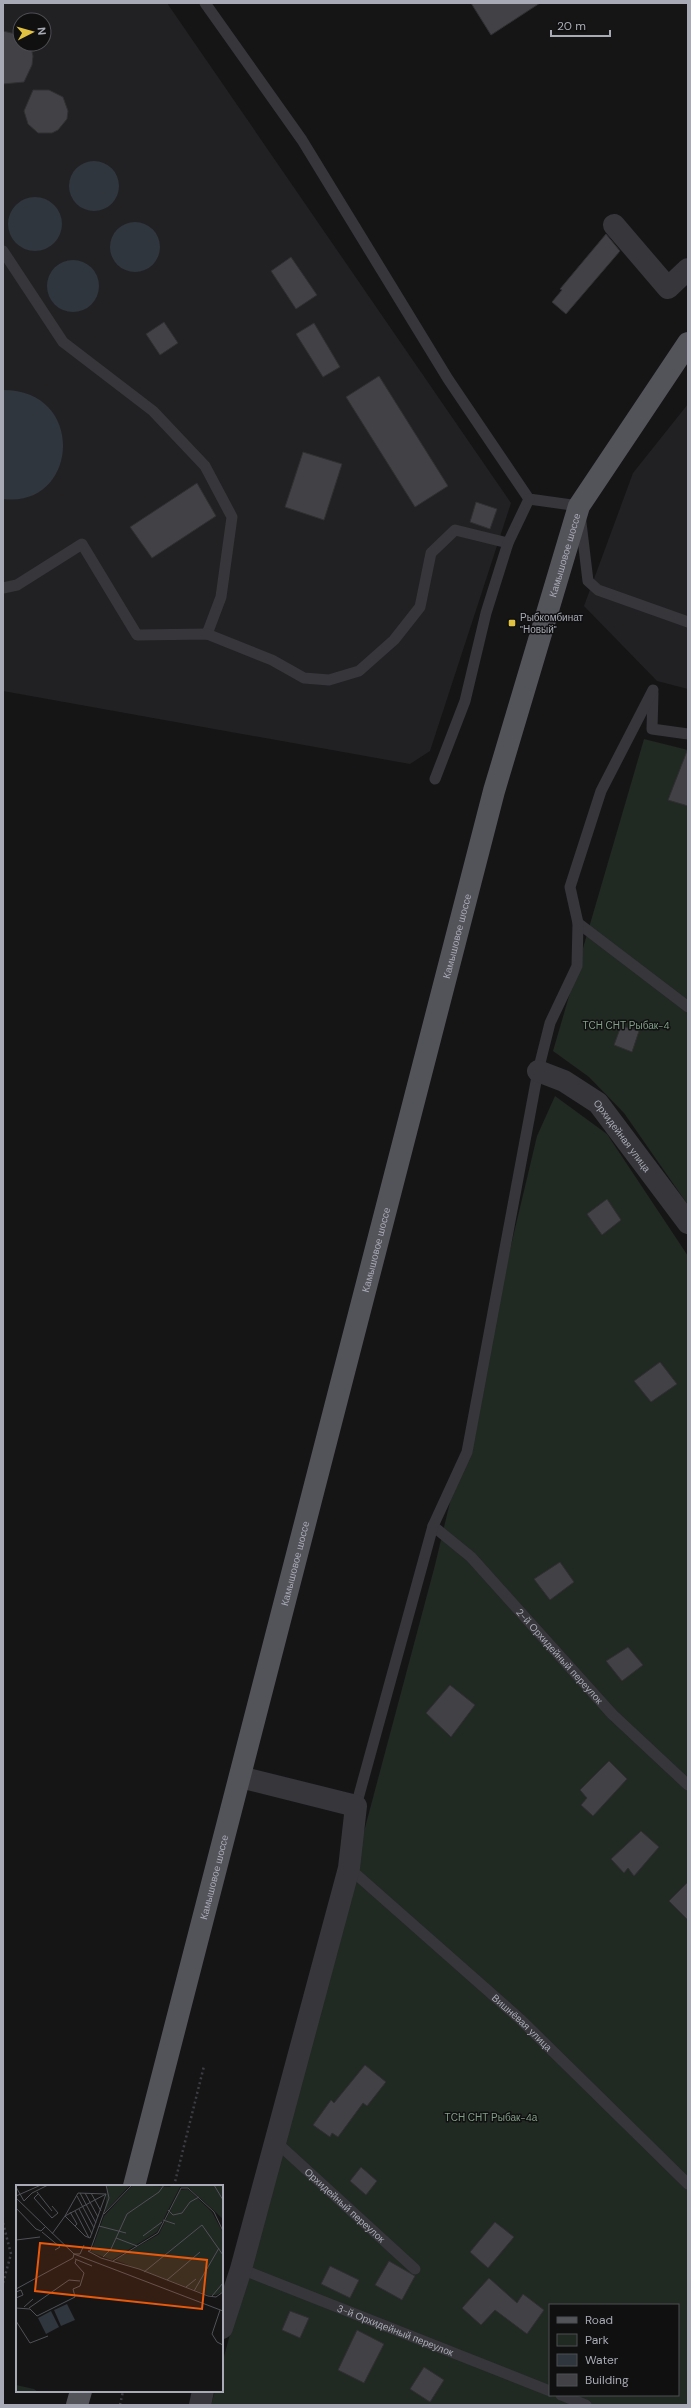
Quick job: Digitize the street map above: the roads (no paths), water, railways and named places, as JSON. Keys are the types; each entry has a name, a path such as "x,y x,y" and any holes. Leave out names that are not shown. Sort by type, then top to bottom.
{"main road":[{"name":"Камышовое шоссе","path":"134,2185 494,791 579,506 688,343"},
{"path":"77,2405 81,2392"}],"street":[{"path":"614,225 668,288 688,268"},
{"name":"Орхидейная улица","path":"538,1071 564,1081 598,1103 688,1223"},
{"path":"223,2325 242,2269 349,1868 356,1806 240,1777"},
{"path":"200,2405 204,2392"}],"lane":[{"path":"205,3 302,140 448,379 529,499 579,506 588,581 598,590 688,622"},
{"path":"3,251 63,342 153,411 205,466 232,517 221,597 207,634"},
{"path":"435,779 465,702 486,613 508,543 529,499"},
{"path":"3,588 17,585 82,544 137,635 207,634 272,660 304,678 330,680 359,671 394,640 420,607 431,553 455,530 508,543"},
{"path":"356,1806 433,1526 467,1452 538,1071 550,1023 576,966 578,923 570,887 601,791 653,690 652,729 688,734"},
{"path":"578,923 688,1007"},
{"name":"2-й Орхидейный переулок","path":"433,1526 471,1557 612,1714 688,1784"},
{"name":"Вишнёвая улица","path":"349,1868 520,2019 688,2184"},
{"name":"Орхидейный переулок","path":"275,2142 415,2269"},
{"name":"3-й Орхидейный переулок","path":"242,2269 549,2391"},
{"path":"564,2396 586,2405"}],"water":[{"path":"99,161 104,162 112,168 118,176 118,196 112,204 104,210 89,211 84,210 76,204 70,196 69,181 70,176 76,168 84,162"},
{"path":"35,197 45,199 54,205 60,214 62,224 60,234 54,243 45,249 35,251 25,249 16,243 10,234 8,224 10,214 16,205 25,199"},
{"path":"130,222 140,222 153,229 160,242 160,252 153,265 140,272 130,272 121,268 114,261 110,252 110,242 114,233 121,226"},
{"path":"73,260 83,262 91,268 97,276 99,286 97,296 91,304 83,310 73,312 63,310 55,304 49,296 47,286 49,276 55,268 63,262"},
{"path":"3,390 30,395 49,408 60,427 63,448 58,469 47,486 28,497 3,499"}],"place":[{"name":"Рыбкомбинат \"Новый\"","path":"512,623"}],"park label":[{"name":"ТСН СНТ Рыбак-4","path":"626,1025"},
{"name":"ТСН СНТ Рыбак-4а","path":"491,2117"}]}
